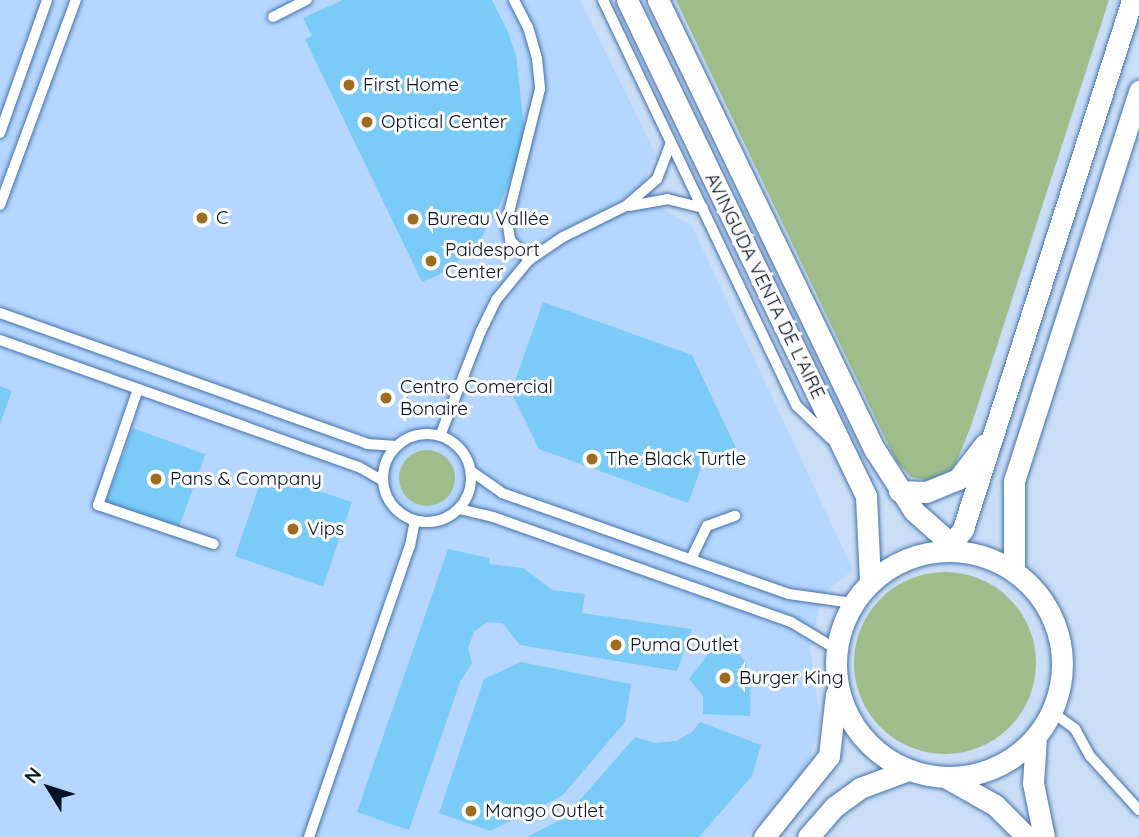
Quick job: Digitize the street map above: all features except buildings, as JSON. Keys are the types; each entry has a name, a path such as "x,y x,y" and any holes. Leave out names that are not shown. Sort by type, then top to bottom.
{"street":[{"name":"AVINGUDA VENTA DE L'AIRE","path":"627,0 866,496 870,581"},
{"name":"AVINGUDA VENTA DE L'AIRE","path":"658,0 875,450 914,511 952,548"},
{"path":"952,548 963,529 1132,0"},
{"path":"1014,569 1014,481 1139,91"},
{"path":"899,491 926,492 958,479 996,428"},
{"path":"764,837 829,756 837,688 836,649 842,625 852,603 870,581 893,564 919,553 952,548 987,556 1014,569 1042,597 1059,633 1063,673 1052,712 1036,737 1011,759 980,773 947,778 908,771 883,757 862,738 846,715 837,688"},
{"path":"1036,737 1033,783 1044,837"},
{"path":"808,837 834,807 860,788 908,771"},
{"path":"947,778 995,805 1027,837"}],"lane":[{"path":"0,133 47,0"},
{"path":"0,205 76,0"},
{"path":"273,17 307,0"},
{"path":"514,0 528,27 537,59 540,89 507,220 510,240 529,260"},
{"path":"603,0 797,405 845,453"},
{"path":"0,118 11,102"},
{"path":"440,436 491,310 529,260 563,237 626,206 657,179 671,143"},
{"path":"626,206 667,199 703,208"},
{"path":"0,313 367,444 397,446"},
{"path":"0,340 359,467 383,481"},
{"path":"138,389 99,505 214,544"},
{"path":"425,434 440,436 455,444 466,456 471,471 467,498 459,509 438,521 415,521 393,506 383,481 384,468 397,446 410,438 425,434"},
{"path":"471,471 502,493 789,593 852,603"},
{"path":"459,509 493,517 791,622 836,649"},
{"path":"691,559 707,526 735,516"},
{"path":"309,837 410,546 415,521"},
{"path":"1052,712 1075,729 1090,756 1139,810"}],"shaded area":[{"name":"Centro Comercial Bonaire","path":"0,0 580,0 656,155 645,179 661,207 692,226 853,570 822,595 810,648 820,721 808,766 746,837 0,837"}],"green space":[{"path":"676,0 1109,0 971,426 954,468 930,481 911,477 896,461"},
{"path":"421,450 433,450 447,458 455,472 453,489 447,498 433,506 421,506 404,494 399,484 399,472 411,455"},
{"path":"945,572 980,579 1009,599 1029,628 1036,663 1029,698 1009,727 980,747 945,754 910,747 881,727 861,698 854,663 861,628 881,599 910,579"}],"place":[{"name":"First Home","path":"349,85"},
{"name":"Optical Center","path":"367,122"},
{"name":"C","path":"202,218"},
{"name":"Bureau Vallée","path":"413,219"},
{"name":"Paidesport Center","path":"431,261"},
{"name":"Centro Comercial Bonaire","path":"386,398"},
{"name":"The Black Turtle","path":"592,459"},
{"name":"Pans & Company","path":"156,479"},
{"name":"Vips","path":"293,529"},
{"name":"Puma Outlet","path":"616,645"},
{"name":"Burger King","path":"725,678"},
{"name":"Mango Outlet","path":"471,811"}]}
